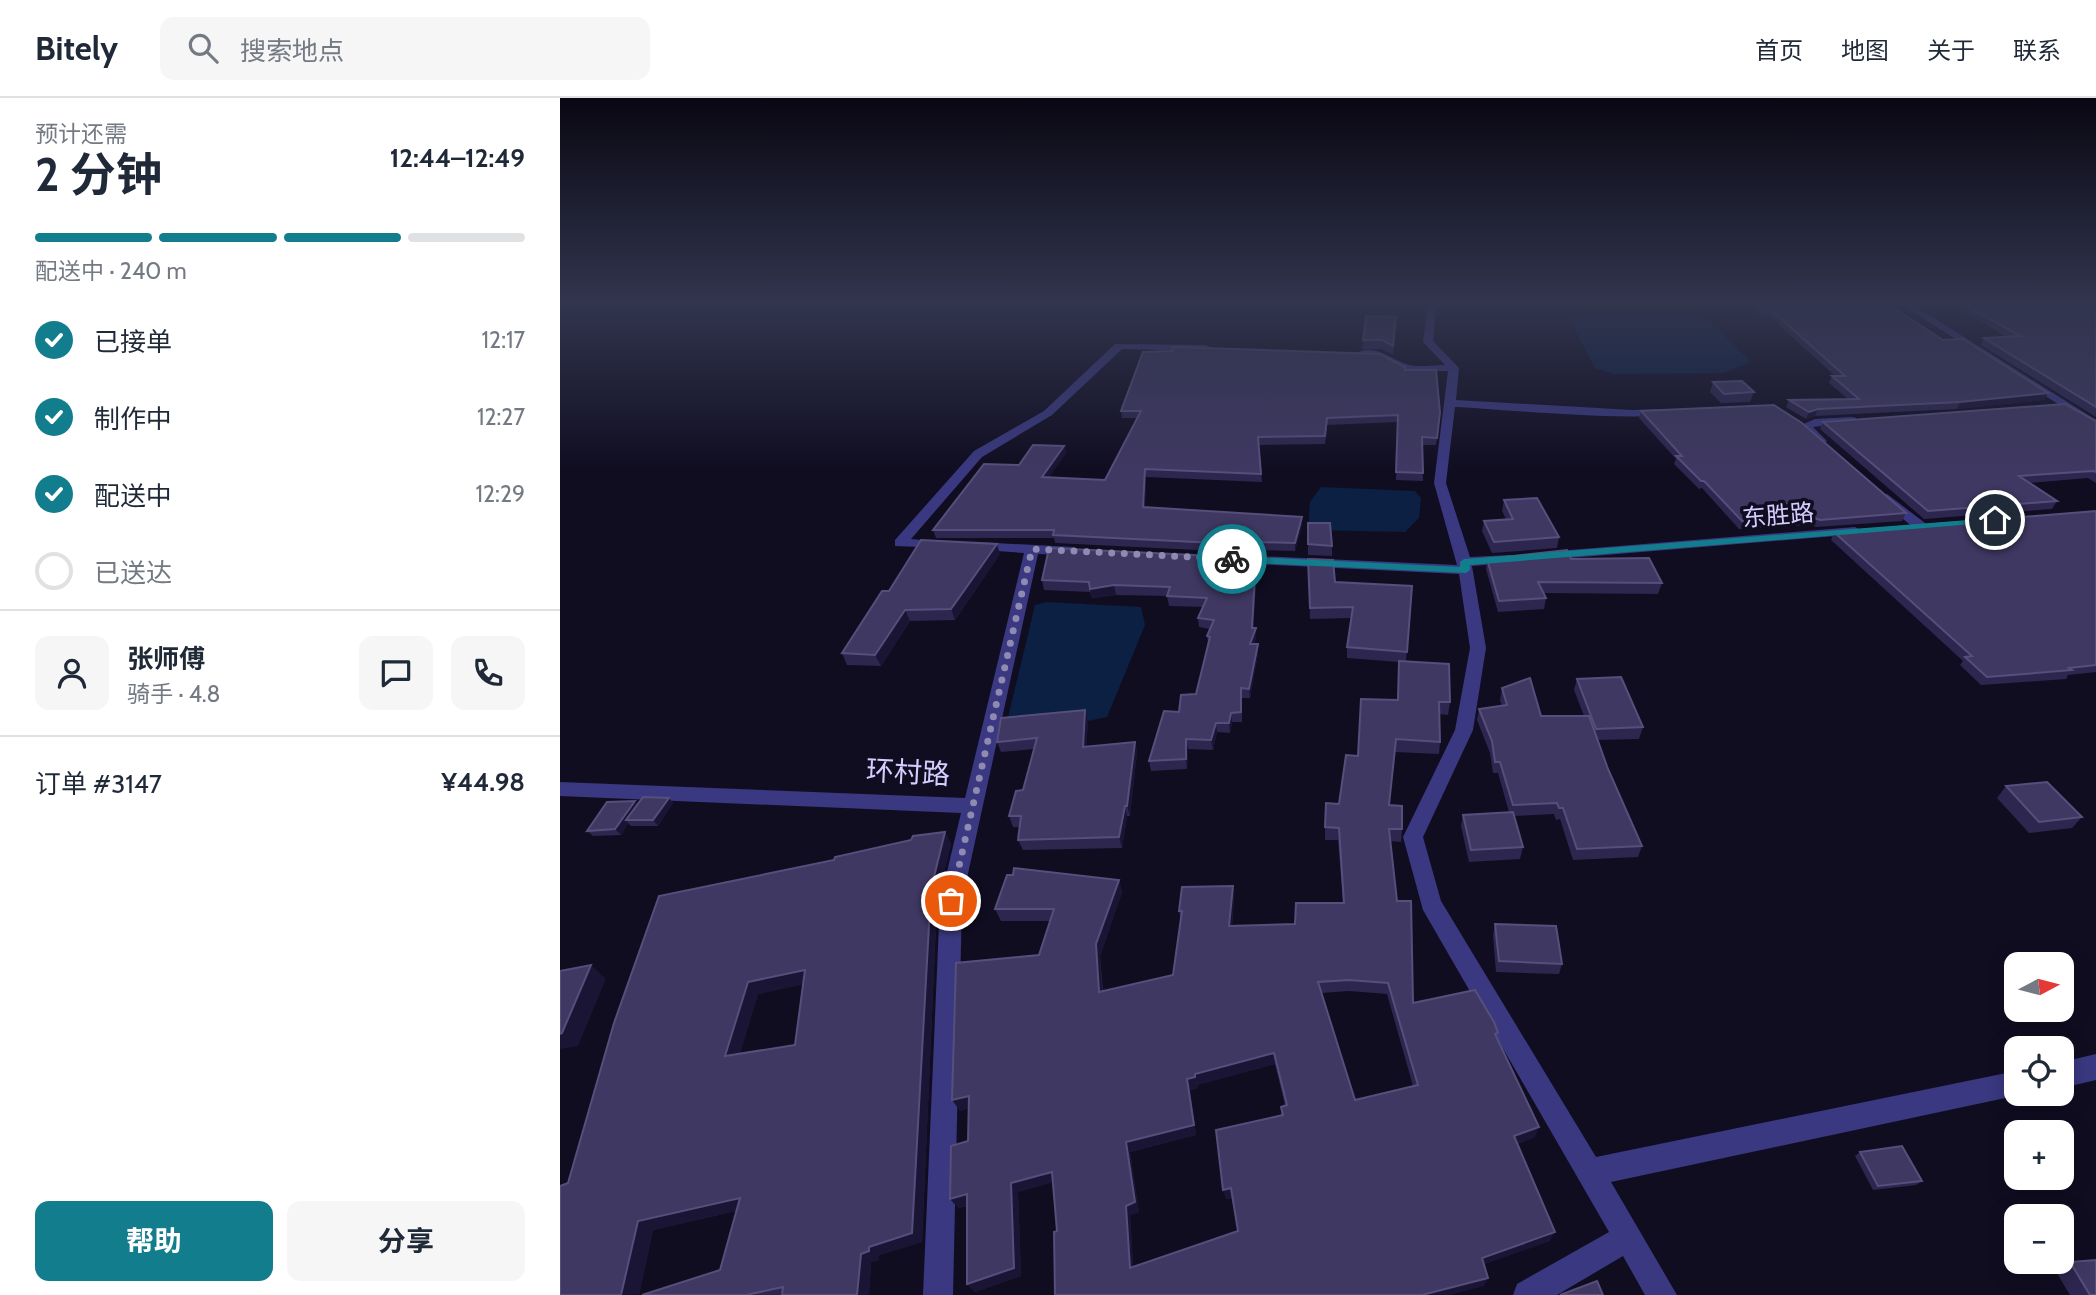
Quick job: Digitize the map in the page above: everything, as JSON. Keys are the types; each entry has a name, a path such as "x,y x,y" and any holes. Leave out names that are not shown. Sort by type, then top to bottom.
{"street":[{"path":"1088,552 900,543 978,454 1048,413 1105,359"},
{"path":"1389,359 1405,368 1454,368"},
{"path":"1445,359 1454,368"},
{"path":"1993,359 2093,421"},
{"path":"1454,368 1440,483 1465,566 1478,648 1464,730 1412,837 1431,903 1662,1295"},
{"path":"1450,403 1633,414 1671,411"},
{"path":"2038,407 2065,404"},
{"path":"1836,454 1800,423 1867,419"},
{"path":"1878,490 1927,526 1892,528"},
{"name":"东胜路","path":"1214,558 1465,566 1527,557 1865,531"},
{"path":"973,806 1032,549"},
{"name":"环村路","path":"560,789 973,806 951,901 938,1295"},
{"path":"2074,1072 2096,1068"},
{"path":"1590,1172 2004,1086"},
{"path":"1528,1295 1628,1237"}],"water":[{"path":"1590,359 1748,359 1751,362 1724,373 1614,374 1595,368"},
{"path":"1321,487 1415,491 1421,498 1419,518 1405,532 1308,530 1310,502"},
{"path":"1047,602 1141,607 1145,625 1107,717 1088,721 1007,722 1035,605"}],"building":[{"path":"1140,359 1389,359 1405,367 1405,370 1436,370 1440,412 1437,438 1422,437 1423,473 1396,472 1398,415 1327,418 1325,436 1258,437 1261,474 1145,469 1143,507 1302,517 1295,543 1258,542 1257,545 1053,535 1054,530 933,530 984,464 1019,465 1033,445 1064,446 1042,477 1105,480 1141,411 1121,411"},
{"path":"1826,359 1994,359 2048,393 1960,402 1818,409 1809,412 1789,400 1859,399 1832,376 1845,376"},
{"path":"2018,359 2096,359 2096,407"},
{"path":"1742,381 1754,392 1724,394 1713,382"},
{"path":"2065,404 2096,421 2096,472 2019,476 2057,501 1928,511 1823,422"},
{"path":"1774,405 1802,423 1906,513 1820,520 1811,517 1742,521 1676,456 1682,456 1641,411"},
{"path":"1537,498 1559,537 1494,542 1484,521 1513,519 1504,500"},
{"path":"2096,511 2096,665 2069,668 2072,670 1987,677 1965,657 1972,656 1834,532"},
{"path":"1308,523 1330,523 1332,546 1308,544"},
{"path":"921,540 997,544 951,609 905,610 875,655 842,653 882,591 889,591"},
{"path":"1049,548 1256,558 1252,628 1256,628 1250,644 1258,644 1249,689 1241,688 1241,712 1231,713 1229,723 1216,723 1211,740 1186,739 1186,759 1149,761 1164,711 1179,712 1181,695 1196,694 1210,637 1207,636 1214,620 1198,618 1207,598 1167,596 1170,587 1114,585 1090,589 1089,582 1042,580"},
{"path":"1567,550 1571,559 1649,558 1662,583 1538,582 1546,598 1499,601 1487,559"},
{"path":"1308,559 1333,560 1335,582 1412,586 1407,652 1347,647 1353,607 1310,608"},
{"path":"1399,661 1449,664 1450,702 1439,702 1440,742 1396,739 1389,805 1402,806 1402,829 1389,829 1397,901 1411,901 1413,1003 1475,990 1494,1022 1498,1033 1495,1034 1539,1127 1514,1136 1555,1232 1482,1258 1488,1278 1422,1295 1055,1295 1054,1232 1057,1231 1052,1172 1011,1183 1014,1268 967,1284 967,1194 950,1199 951,1146 968,1141 969,1096 952,1100 956,963 1039,955 1054,909 995,909 1007,875 1013,875 1014,868 1119,880 1096,944 1099,992 1173,975 1182,911 1179,911 1182,887 1233,886 1229,926 1295,924 1296,903 1344,903 1339,828 1325,827 1326,803 1339,804 1346,755 1358,756 1361,699 1398,700","holes":["1349,980 1388,983 1418,1085 1355,1100 1318,982","1274,1053 1287,1105 1281,1107 1283,1115 1216,1130 1223,1190 1231,1188 1238,1231 1130,1268 1126,1206 1135,1202 1126,1142 1194,1125 1187,1079 1195,1077 1195,1074"]},
{"path":"1621,677 1643,727 1596,729 1577,679"},
{"path":"1530,678 1541,716 1589,716 1608,769 1642,846 1577,849 1563,808 1559,808 1557,803 1513,805 1500,762 1495,762 1492,741 1479,709 1507,705 1502,688"},
{"path":"1085,710 1083,747 1135,742 1127,806 1119,837 1018,840 1021,816 1009,816 1016,791 1023,790 1037,738 997,742 1001,718"},
{"path":"2047,782 2082,817 2039,822 2006,786"},
{"path":"643,797 669,798 653,820 626,820"},
{"path":"635,801 615,829 587,831 607,802"},
{"path":"1513,812 1523,847 1471,850 1463,815"},
{"path":"945,832 931,889 912,1233 869,1247 869,1251 861,1254 857,1295 782,1295 783,1287 746,1295 642,1295 720,1270 740,1198 638,1221 621,1295 560,1295 560,1186 568,1183 614,1023 659,896 834,860 835,857 911,840 913,836","holes":["805,970 795,1045 725,1056 748,982"]},
{"path":"1495,924 1556,926 1562,964 1499,961"},
{"path":"591,965 562,1033 560,1034 560,971"},
{"path":"1902,1146 1922,1181 1878,1186 1860,1152"},
{"path":"2096,1260 2096,1295 2090,1295 2074,1269 2074,1262"},
{"path":"1597,1281 1603,1295 1560,1295"}],"way so far":[{"path":"951,901 1032,549 1232,559"}],"route":[{"path":"1232,559 1466,570 1464,562 1995,520"}]}
